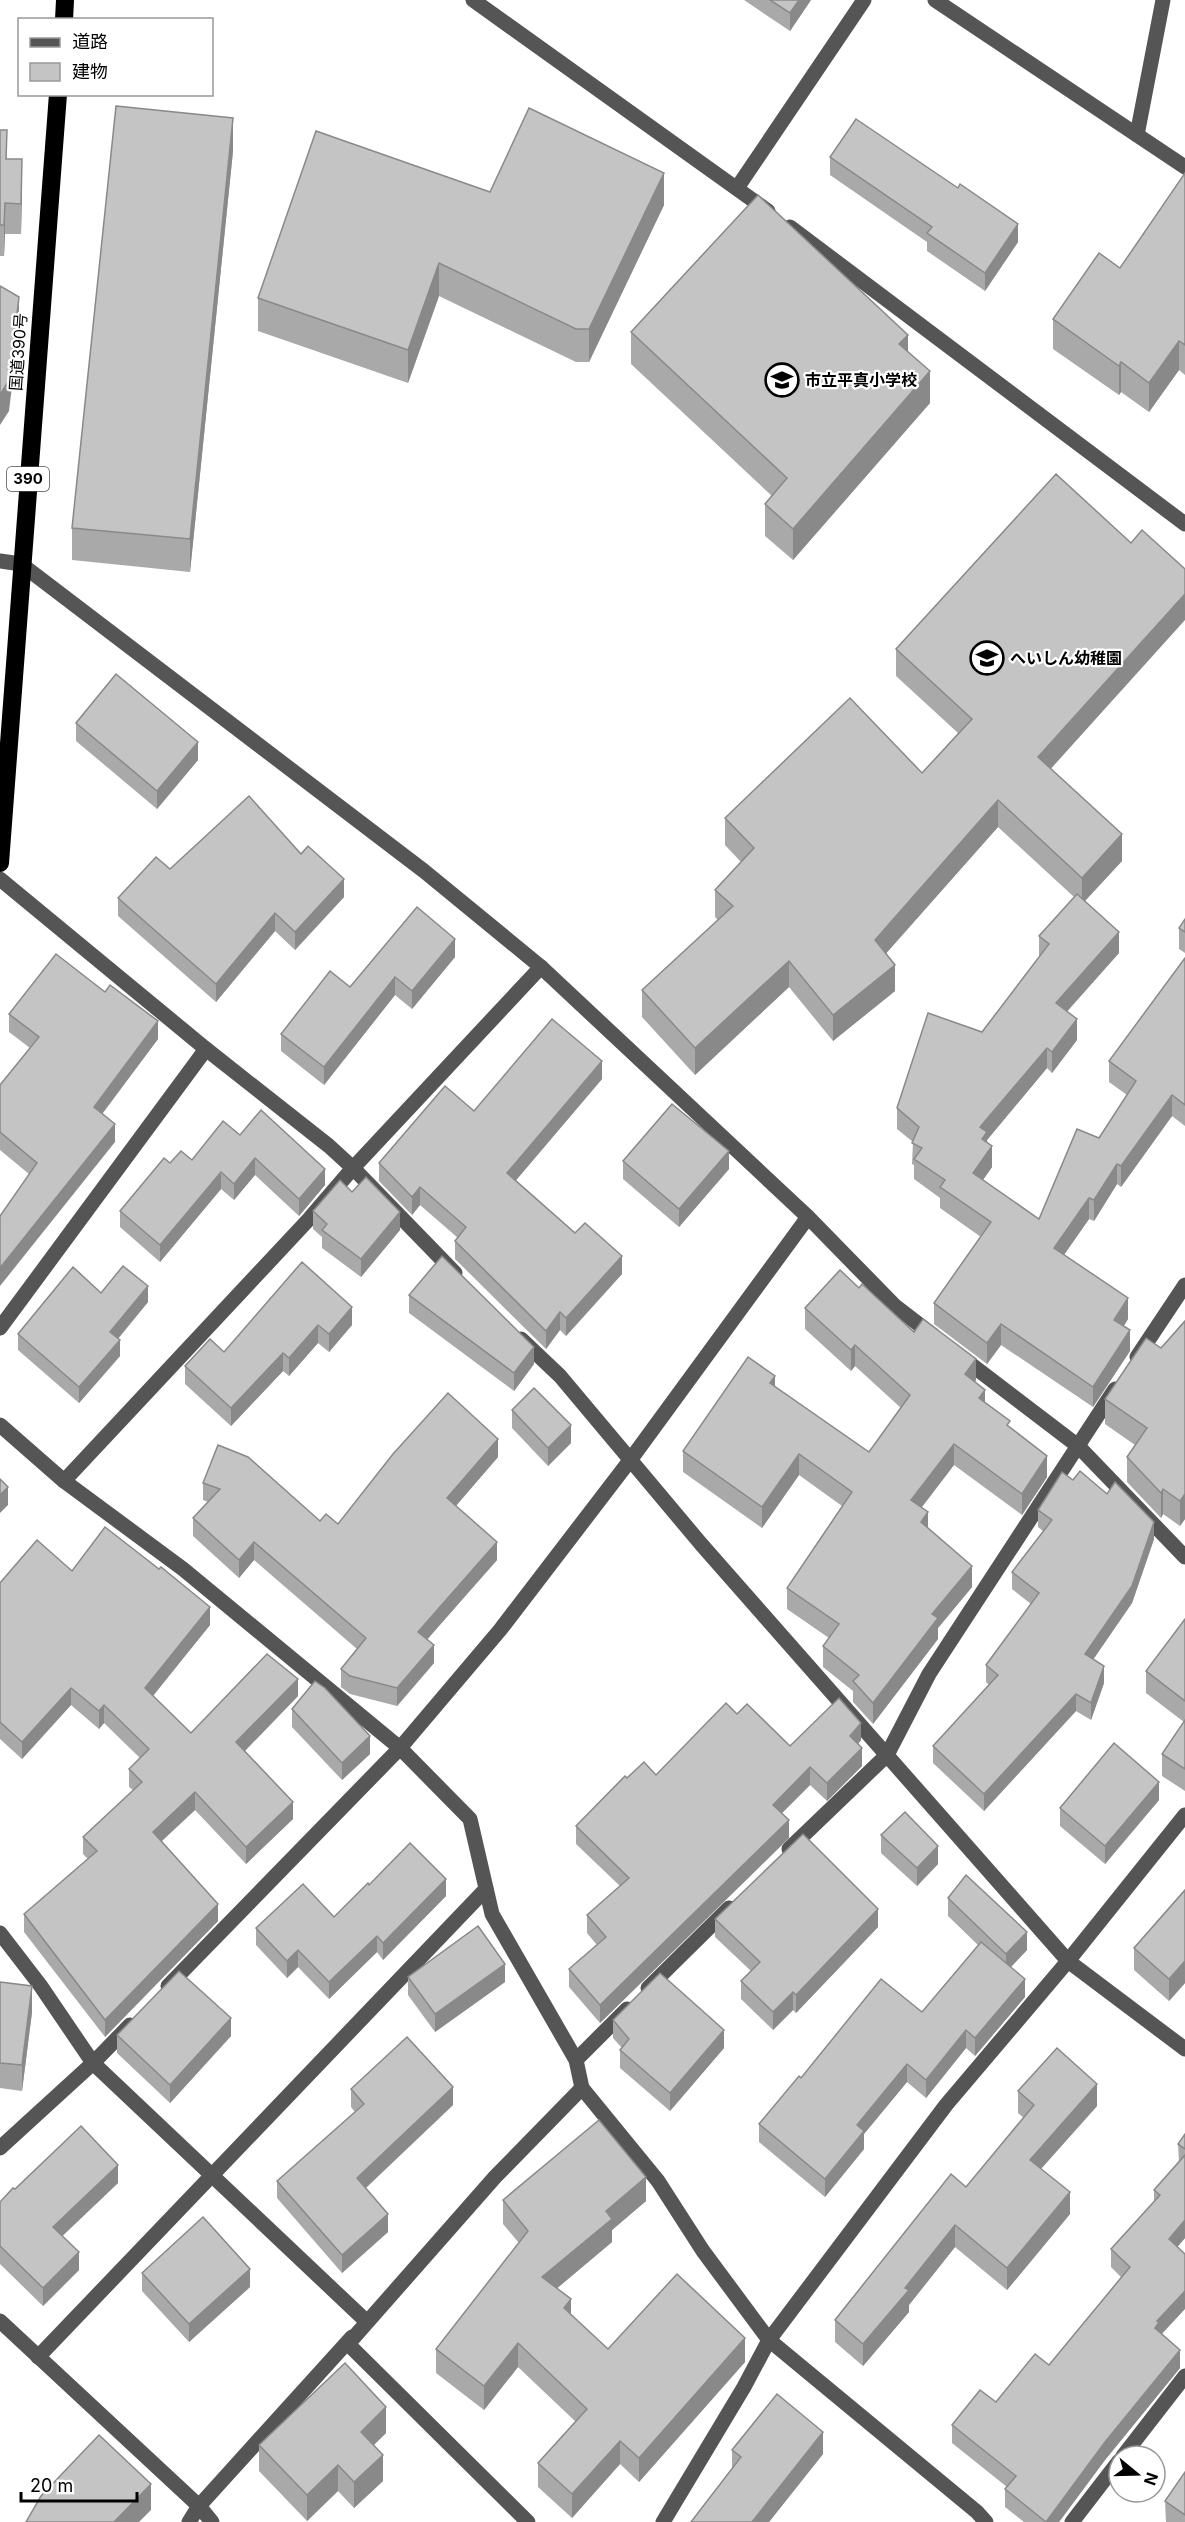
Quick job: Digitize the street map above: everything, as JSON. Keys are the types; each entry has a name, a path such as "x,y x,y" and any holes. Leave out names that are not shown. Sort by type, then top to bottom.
{"highway":[{"path":"64,18 65,0"},
{"name":"国道390号","path":"0,863 58,96"}],"street":[{"path":"473,0 736,188 1185,525"},
{"path":"736,188 864,0"},
{"path":"934,0 1185,167"},
{"path":"1137,135 1163,0"},
{"path":"0,561 21,564 424,871 542,967 808,1218 895,1306 1078,1446 1185,1557"},
{"path":"0,879 353,1168 466,1285"},
{"path":"64,1481 542,967"},
{"path":"0,1328 206,1049"},
{"path":"157,1997 400,1748 500,1630 631,1459 808,1218"},
{"path":"778,1860 887,1755 929,1674 1185,1285"},
{"path":"508,1327 560,1377 701,1544 1068,1961 1185,2049"},
{"path":"0,1425 64,1481 183,1569 400,1748 470,1819 492,1914 576,2060 582,2088 658,2181 703,2251 769,2340 977,2512 986,2522"},
{"path":"663,2522 744,2387 769,2340 945,2104 1068,1961 1185,1815"},
{"path":"38,2357 486,1889"},
{"path":"576,2060 736,1902"},
{"path":"0,1933 40,1985 93,2063 366,2321"},
{"path":"0,2148 93,2063 141,2014"},
{"path":"348,2344 495,2177 582,2088"},
{"path":"0,2321 200,2506 212,2522"},
{"path":"348,2344 366,2321"},
{"path":"189,2522 200,2506 366,2321"},
{"path":"348,2344 528,2522"},
{"path":"1132,2444 1185,2376"},
{"path":"1072,2522 1107,2477"}],"building":[{"path":"770,0 799,0 790,13"},
{"path":"116,106 233,118 190,539 72,528"},
{"path":"529,108 664,173 589,329 576,329 439,263 408,350 258,298 316,131 490,192"},
{"path":"856,119 958,188 960,184 1018,224 985,273 927,233 932,227 830,157"},
{"path":"0,130 7,130 6,159 22,159 21,204 5,203 4,225 0,225"},
{"path":"1185,173 1185,345 1179,341 1149,383 1121,362 1119,366 1053,319 1099,253 1120,268"},
{"path":"758,195 908,335 899,344 930,371 793,529 765,504 787,478 631,332"},
{"path":"0,286 19,297 9,380 0,395"},
{"path":"1056,474 1131,543 1142,530 1185,569 1185,594 1038,757 1122,834 1082,878 998,800 875,940 895,965 833,1015 789,961 695,1048 642,990 733,906 715,890 754,848 725,818 850,698 922,773 972,719 896,649"},
{"path":"116,674 198,742 157,791 76,723"},
{"path":"249,796 301,854 308,846 344,879 295,932 275,913 216,984 118,898 156,857 170,869"},
{"path":"1077,894 1119,932 1056,1003 1077,1019 1052,1052 1047,1048 980,1127 987,1132 982,1139 992,1146 973,1173 1039,1219 1077,1129 1099,1138 1136,1081 1109,1061 1185,958 1185,1105 1172,1095 1121,1166 1117,1164 1094,1200 1089,1198 1054,1248 1128,1298 1114,1320 1130,1330 1093,1387 1001,1324 987,1343 934,1303 991,1222 940,1187 945,1180 914,1159 922,1148 912,1143 919,1127 897,1108 928,1013 982,1032 1049,944 1039,936"},
{"path":"417,907 455,939 412,991 395,977 324,1067 281,1034 330,971 350,987"},
{"path":"1185,919 1185,932 1179,928"},
{"path":"56,954 105,992 110,985 158,1021 94,1107 115,1124 0,1268 0,1216 37,1163 0,1132 0,1085 39,1037 9,1014"},
{"path":"552,1019 602,1061 507,1173 575,1233 585,1223 622,1256 566,1318 560,1312 546,1331 455,1241 466,1227 420,1187 412,1197 379,1163 445,1086 474,1111"},
{"path":"672,1104 729,1151 679,1209 623,1161"},
{"path":"261,1110 325,1169 299,1199 255,1158 234,1184 221,1172 160,1245 120,1211 164,1158 170,1163 181,1151 192,1160 223,1121 240,1135"},
{"path":"366,1177 400,1212 361,1259 322,1230 327,1224 313,1211 340,1180 352,1192"},
{"path":"442,1256 534,1347 514,1373 409,1295"},
{"path":"302,1262 352,1307 329,1334 318,1325 289,1358 283,1353 231,1408 185,1366 210,1339 224,1352"},
{"path":"123,1266 148,1286 110,1332 120,1340 79,1387 18,1334 73,1267 101,1293"},
{"path":"840,1270 859,1288 862,1284 914,1332 923,1319 976,1359 965,1374 985,1390 979,1398 1010,1421 1007,1425 1047,1456 1022,1494 954,1444 911,1500 928,1512 921,1522 972,1566 932,1614 938,1618 873,1703 853,1681 859,1675 823,1646 839,1624 787,1588 852,1492 799,1454 762,1507 683,1451 748,1357 775,1376 770,1383 869,1452 910,1395 855,1345 851,1350 805,1308"},
{"path":"1185,1321 1185,1494 1180,1501 1163,1489 1161,1493 1127,1457 1147,1428 1105,1399 1146,1338 1161,1348"},
{"path":"534,1388 571,1425 548,1448 512,1410"},
{"path":"448,1393 498,1439 447,1498 497,1542 418,1632 434,1645 397,1688 350,1676 341,1669 366,1638 254,1542 239,1560 193,1518 220,1489 203,1483 218,1445 248,1457 320,1521 326,1514 338,1524 393,1454"},
{"path":"1080,1471 1107,1494 1115,1482 1154,1522 1132,1586 1085,1654 1104,1666 1091,1703 1076,1694 984,1794 933,1746 998,1675 986,1665 1039,1593 1012,1572 1052,1520 1038,1510 1062,1472 1073,1480"},
{"path":"0,1479 8,1487 0,1495"},
{"path":"105,1527 159,1569 161,1567 210,1607 145,1688 191,1733 267,1654 298,1679 236,1742 293,1802 246,1847 195,1792 153,1832 218,1904 105,2020 24,1914 97,1851 83,1837 142,1782 129,1769 149,1749 104,1705 99,1711 71,1688 22,1742 0,1722 0,1583 37,1540 72,1571"},
{"path":"1185,1619 1185,1701 1146,1671"},
{"path":"315,1681 325,1688 370,1736 342,1763 292,1709"},
{"path":"839,1698 861,1723 850,1736 862,1748 827,1783 810,1767 773,1805 789,1820 600,2005 569,1969 606,1937 587,1915 629,1878 576,1826 625,1776 627,1778 644,1762 656,1775 726,1703 737,1714 747,1704 790,1746"},
{"path":"1185,1720 1185,1769 1162,1754"},
{"path":"1114,1743 1159,1782 1105,1846 1060,1808"},
{"path":"905,1812 938,1846 917,1868 881,1835"},
{"path":"803,1834 878,1909 796,1995 793,1992 773,2012 741,1981 760,1962 715,1919"},
{"path":"410,1843 446,1879 383,1943 377,1936 329,1982 298,1950 287,1961 256,1928 303,1884 334,1917"},
{"path":"966,1875 1027,1932 1006,1954 948,1898"},
{"path":"1185,1890 1185,1961 1169,1979 1134,1948"},
{"path":"478,1926 505,1964 435,2014 408,1977"},
{"path":"981,1942 1025,1979 975,2038 966,2030 926,2080 907,2064 857,2125 864,2131 825,2179 759,2124 799,2076 801,2078 881,1979 922,2012"},
{"path":"179,1971 231,2018 170,2085 117,2035"},
{"path":"660,1973 724,2030 670,2093 620,2050 629,2039 613,2020"},
{"path":"0,1982 32,1986 22,2065 0,2063"},
{"path":"407,2037 453,2087 357,2178 388,2214 342,2255 277,2181 364,2104 351,2089"},
{"path":"1057,2048 1097,2084 1030,2160 1070,2192 1007,2268 955,2225 905,2288 909,2290 863,2344 835,2320 951,2174 966,2187 1034,2105 1018,2091"},
{"path":"599,2120 646,2177 606,2211 612,2219 542,2277 571,2299 564,2308 608,2349 677,2274 745,2338 639,2458 620,2441 572,2494 538,2463 587,2409 518,2343 484,2386 436,2349 528,2231 503,2200"},
{"path":"81,2126 118,2165 53,2227 79,2252 43,2288 0,2246 0,2202"},
{"path":"1185,2134 1185,2149 1178,2144"},
{"path":"1185,2155 1185,2220 1169,2239 1185,2254 1185,2291 1157,2321 1159,2322 1155,2328 1180,2350 1105,2442 1046,2522 1005,2489 1016,2476 952,2425 980,2390 996,2402 1035,2354 1049,2365 1130,2267 1111,2249 1160,2195 1154,2190"},
{"path":"203,2217 250,2269 189,2324 142,2273"},
{"path":"345,2363 386,2407 361,2432 383,2455 354,2482 338,2465 307,2495 259,2445"},
{"path":"777,2394 823,2432 752,2522 691,2522 741,2457 732,2450"},
{"path":"99,2435 151,2484 114,2522 26,2522 41,2496"},
{"path":"1185,2472 1185,2515 1167,2502 1167,2498"}],"place":[{"name":"市立平真小学校","path":"782,380"},
{"name":"へいしん幼稚園","path":"987,658"}]}
